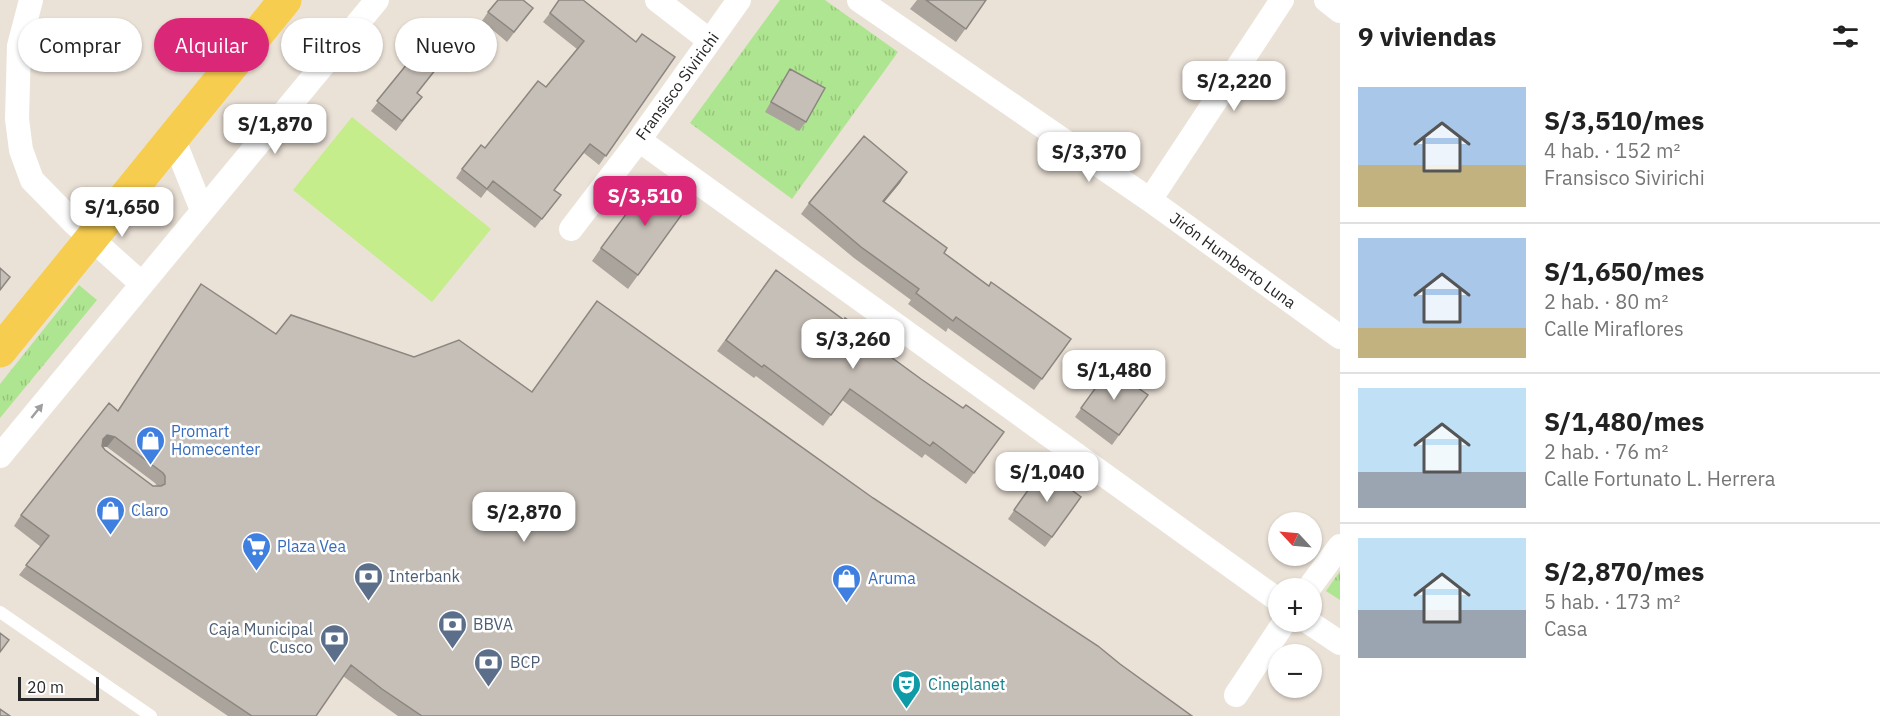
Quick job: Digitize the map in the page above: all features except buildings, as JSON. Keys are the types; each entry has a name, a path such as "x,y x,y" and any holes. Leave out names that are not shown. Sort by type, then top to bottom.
{"main road":[{"path":"0,351 285,0"}],"street":[{"path":"30,0 8,112 32,180 91,239 142,284"},
{"path":"0,456 377,0"},
{"path":"657,0 710,41"},
{"name":"Fransisco Sivirichi","path":"571,229 639,140 739,0"},
{"name":"Jirón Humberto Luna","path":"859,0 1150,200 1340,337"},
{"path":"1150,200 1282,0"},
{"path":"1326,0 1340,11"},
{"path":"173,138 202,210"},
{"path":"639,140 1268,593"},
{"path":"1316,578 1340,546"},
{"path":"1322,631 1340,644"},
{"path":"1236,695 1278,632"}],"lane":[{"path":"0,612 151,716"}],"green space":[{"path":"780,0 825,0 898,52 792,199 690,123"},
{"path":"352,117 491,229 432,302 293,190"},
{"path":"79,285 97,300 0,418 0,384"},
{"path":"1340,571 1340,600 1326,591"}],"place":[{"name":"Promart Homecenter","path":"150,466"},
{"name":"Claro","path":"110,536"},
{"name":"Plaza Vea","path":"256,572"},
{"name":"Interbank","path":"368,602"},
{"name":"Aruma","path":"847,604"},
{"name":"BBVA","path":"452,650"},
{"name":"Caja Municipal Cusco","path":"334,664"},
{"name":"BCP","path":"489,688"},
{"name":"Cineplanet","path":"907,710"}]}
